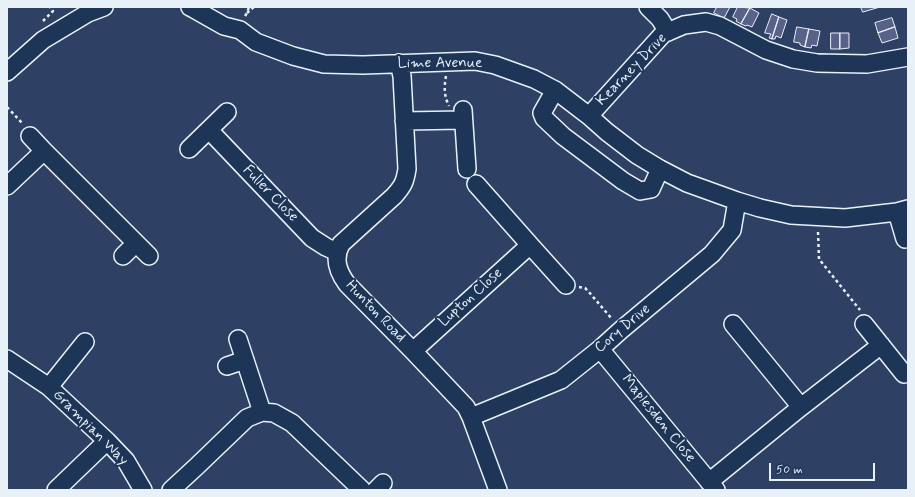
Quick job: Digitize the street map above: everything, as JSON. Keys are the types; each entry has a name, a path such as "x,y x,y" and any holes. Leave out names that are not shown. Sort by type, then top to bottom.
{"street":[{"path":"7,72 43,40 86,10 104,7"},
{"name":"Lime Avenue","path":"190,7 224,26 240,30 256,42 293,56 324,64 363,65 475,62 495,65 534,79 555,90 637,155 660,169 687,183 760,208 791,215 845,218 902,210"},
{"path":"648,7 660,19 668,32"},
{"name":"Kearney Drive","path":"589,116 663,34 684,25 706,22 720,26 766,50 793,59 817,63 868,64 908,56"},
{"path":"337,252 341,244 394,196 401,188 405,180 407,169 402,76 399,63"},
{"path":"555,90 542,113 544,118 569,141 640,191 651,189 660,169"},
{"path":"189,149 227,112"},
{"path":"404,121 463,115 467,169"},
{"name":"Fuller Close","path":"209,130 312,238 337,252"},
{"path":"30,136 149,256"},
{"path":"7,186 44,150"},
{"path":"476,184 566,285"},
{"name":"Cory Drive","path":"471,417 561,380 600,349 712,254 732,230 737,201"},
{"path":"902,210 905,239"},
{"path":"123,256 136,243"},
{"name":"Lupton Close","path":"413,351 530,245"},
{"name":"Hunton Road","path":"337,252 340,275 347,284 466,407 498,490"},
{"path":"862,317 881,345 904,374"},
{"path":"734,324 802,407"},
{"path":"238,339 262,412"},
{"name":"Grampian Way","path":"49,387 85,342"},
{"path":"712,486 802,407 881,345"},
{"name":"Maplesden Close","path":"600,349 712,486"},
{"name":"Grampian Way","path":"7,359 49,387 107,441 126,461 143,490"},
{"path":"227,366 245,360"},
{"path":"171,490 248,418 262,412 274,414 292,423 362,490"},
{"path":"56,490 107,441"}],"path":[{"path":"247,13 254,7"},
{"path":"7,107 31,132 30,136"},
{"path":"818,229 819,259 862,317"}],"building":[{"path":"717,7 730,7 724,18 714,13"},
{"path":"738,7 750,8 741,24 733,17"},
{"path":"861,7 880,7 863,12"},
{"path":"750,8 759,13 752,27 741,24"},
{"path":"772,14 779,17 772,39 769,38 771,34 765,33"},
{"path":"779,17 787,20 781,38 776,36 775,39 772,39"},
{"path":"892,18 895,27 878,33 875,23"},
{"path":"797,27 809,29 805,47 800,45 800,43 794,42"},
{"path":"895,27 898,38 882,43 878,33"},
{"path":"809,29 820,31 817,46 812,45 811,48 805,47"},
{"path":"831,33 840,33 840,49 831,49"},
{"path":"840,33 849,33 849,48 840,49"}]}
